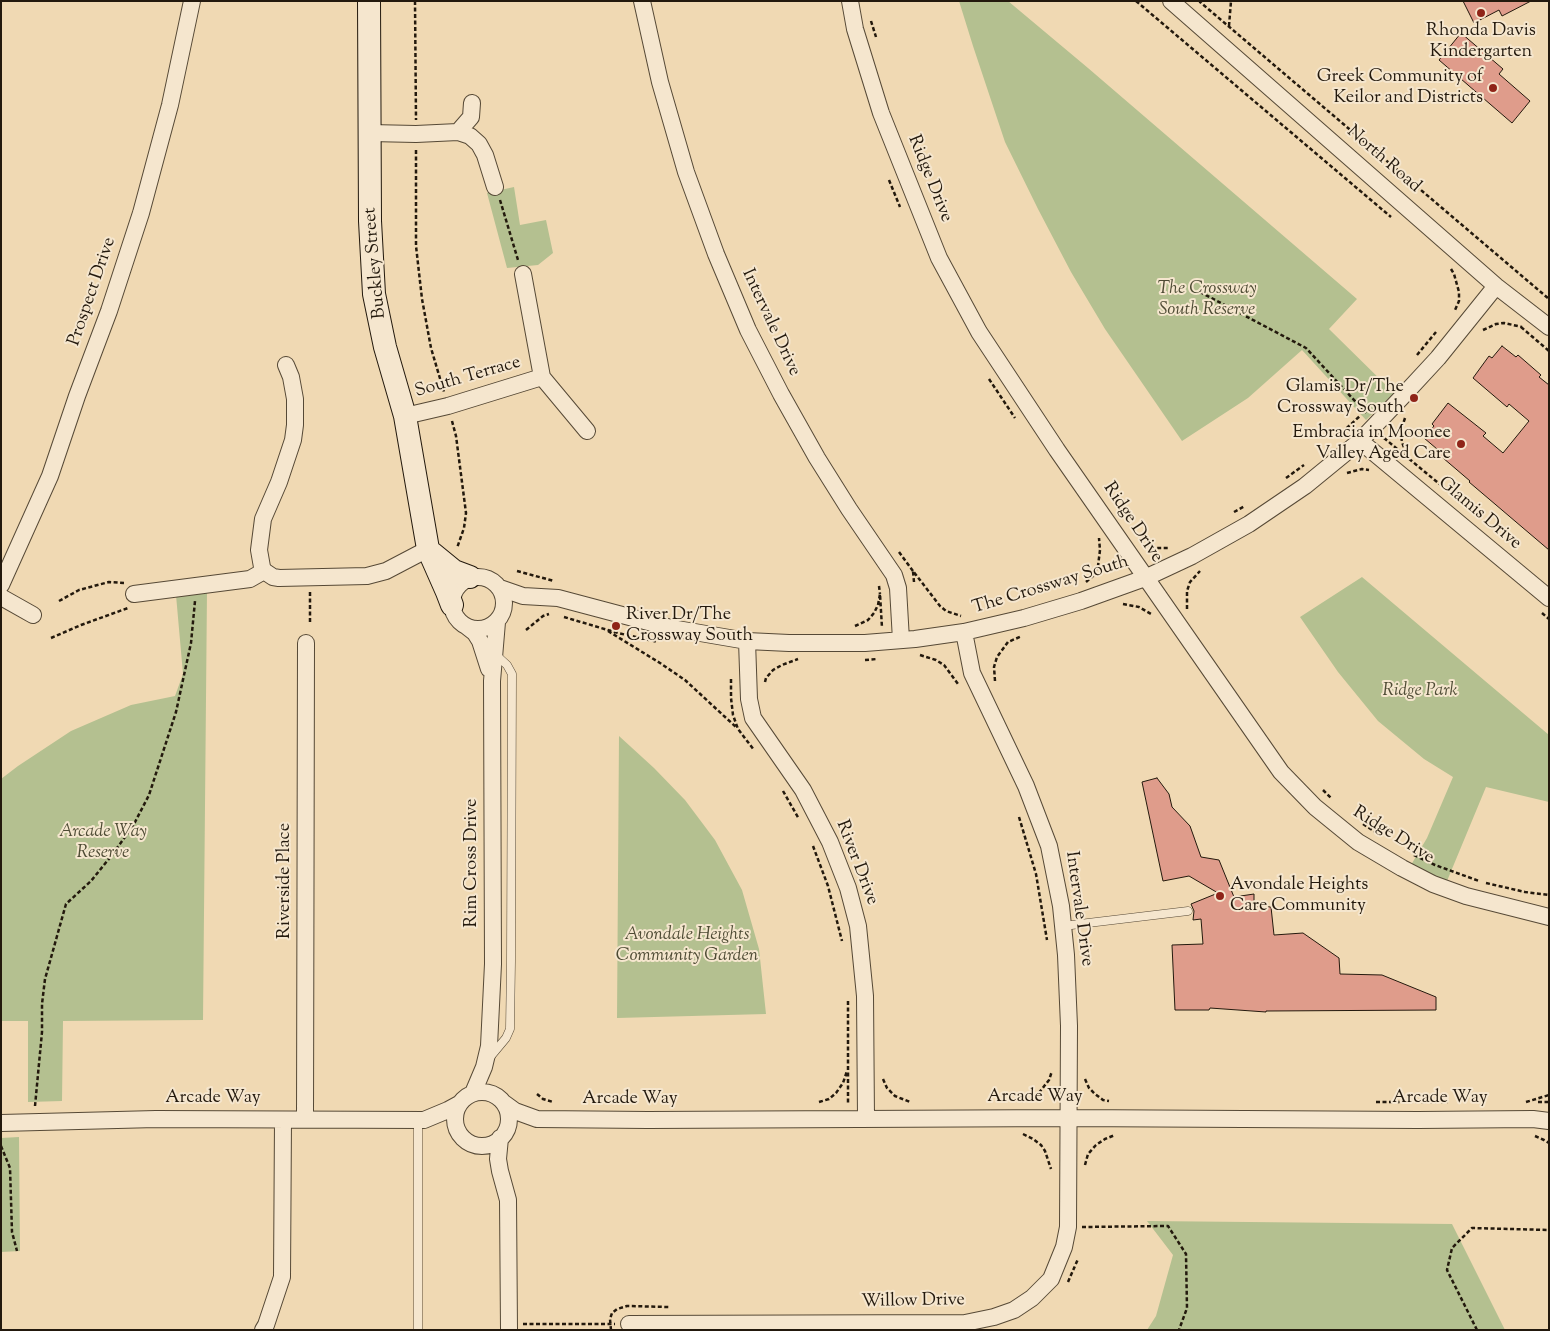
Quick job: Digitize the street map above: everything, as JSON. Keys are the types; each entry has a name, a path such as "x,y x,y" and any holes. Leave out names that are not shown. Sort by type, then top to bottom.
{"street":[{"name":"Prospect Drive","path":"1,585 50,476 112,302 141,213 165,123 192,1"},
{"name":"Buckley Street","path":"369,1 374,294 385,347 405,416 428,548 452,605"},
{"name":"Intervale Drive","path":"642,1 660,82 686,172 720,262 748,330 781,394 817,458 894,576 898,588 900,632"},
{"name":"Ridge Drive","path":"850,1 855,29 881,113 939,258 979,332 1057,450 1281,772 1323,813 1358,842 1395,864 1433,884 1466,896 1549,918"},
{"name":"North Road","path":"1190,3 1496,286 1549,327"},
{"path":"458,132 471,116 472,103"},
{"path":"370,133 416,134 458,132 470,136 485,155 496,187"},
{"name":"South Terrace","path":"523,274 542,377 587,431"},
{"name":"The Crossway South","path":"500,588 523,596 558,598 671,628 747,641 830,643 900,632 964,632 1024,618 1149,584 1192,556 1249,524 1305,486 1360,441 1438,358 1496,286"},
{"path":"286,365 291,377 295,399 295,425 293,440 279,482 263,519 259,550 264,571 273,577 279,578 367,576 386,571 428,548 461,575 487,577 495,582 500,588 504,600 499,618"},
{"name":"South Terrace","path":"405,416 448,406 542,377"},
{"name":"Glamis Drive","path":"1360,441 1549,598"},
{"path":"134,594 250,579 264,571"},
{"path":"470,577 462,581 456,588 452,596 452,605 454,614 459,621 474,629 490,626 499,618 542,596"},
{"path":"1,597 32,615"},
{"name":"Rim Cross Drive","path":"499,618 492,681 493,964 490,1051 492,1075 501,1100"},
{"name":"Rim Cross Drive","path":"466,626 475,633 480,641 488,662 492,681"},
{"name":"Intervale Drive","path":"964,632 972,673 1026,786 1049,846 1061,906 1066,955 1070,1118"},
{"name":"River Drive","path":"747,641 749,699 753,718 803,790 830,842 848,888 858,926 865,996 866,1118"},
{"name":"Riverside Place","path":"305,1119 306,642"},
{"name":"Rim Cross Drive","path":"473,1093 490,1051"},
{"path":"500,1171 456,1128 455,1119 459,1104 465,1097 473,1093 490,1093 501,1100 508,1117 497,1153 508,1200 509,1327"},
{"name":"Arcade Way","path":"501,1100 515,1111 537,1120 1070,1118 1418,1120 1544,1118"},
{"name":"Arcade Way","path":"1,1123 156,1119 421,1120 459,1104"},
{"name":"Willow Drive","path":"629,1324 965,1323 994,1317 1014,1310 1032,1298 1051,1279 1064,1247 1068,1227 1070,1118"},
{"path":"268,1328 282,1277 283,1120"},
{"name":"Arcade Way","path":"421,1120 466,1139"},
{"name":"Arcade Way","path":"502,1135 537,1120"},
{"path":"466,1139 479,1146 487,1145 502,1135"}],"lane":[{"path":"490,1051 506,1038 510,1029 511,962 512,674 507,665 494,653"},
{"path":"1063,926 1188,911"},
{"path":"418,1330 421,1120"}],"path":[{"path":"415,1 416,246 422,299 431,348 456,436 466,514 464,528 457,549 449,558 449,567"},
{"path":"1136,1 1396,221"},
{"path":"1228,26 1231,1"},
{"path":"1190,3 1228,26 1549,299"},
{"path":"870,16 876,40"},
{"path":"496,187 523,274"},
{"path":"1455,271 1449,266 1454,274 1459,292 1455,310"},
{"path":"1200,292 1306,348 1376,424"},
{"path":"1450,317 1462,302"},
{"path":"1516,322 1549,351"},
{"path":"1481,331 1486,327 1504,323 1522,328"},
{"path":"1416,357 1438,330"},
{"path":"1331,442 1369,407"},
{"path":"1406,416 1401,435 1408,457"},
{"path":"1280,482 1309,460"},
{"path":"1348,470 1342,475 1362,469 1375,472"},
{"path":"1233,514 1249,503"},
{"path":"1094,581 1083,585 1093,576 1098,566 1099,538"},
{"path":"1141,546 1138,539 1155,548 1173,547 1164,552"},
{"path":"896,548 940,606 954,615 962,616 955,617"},
{"path":"1183,606 1188,613 1187,591 1190,582 1199,569 1191,573"},
{"path":"517,571 560,583"},
{"path":"913,571 914,585"},
{"path":"51,638 81,625 128,609 134,594 126,583 110,582 79,590 59,601"},
{"path":"1149,584 1123,604 1139,607 1152,615"},
{"path":"309,586 310,624"},
{"path":"35,1104 45,979 66,904 91,881 112,855 150,795 176,712 191,643 196,587"},
{"path":"860,660 880,659 882,634 880,594 878,605 868,620 848,629 865,628"},
{"path":"526,630 543,616 554,614"},
{"path":"562,617 660,643"},
{"path":"606,630 685,680 738,729 759,755"},
{"path":"882,634 900,632"},
{"path":"995,684 994,666 997,657 1008,642 1022,636 1004,640"},
{"path":"926,654 918,654 944,665 962,690"},
{"path":"789,659 805,660"},
{"path":"765,684 766,678 774,670 782,665 798,660"},
{"path":"731,673 733,715 738,729"},
{"path":"958,676 961,685"},
{"path":"780,786 802,825"},
{"path":"1320,787 1332,799"},
{"path":"1018,814 1036,874 1048,944"},
{"path":"1360,822 1384,838"},
{"path":"810,840 828,886 844,947"},
{"path":"1409,852 1435,865 1478,881 1525,892 1549,895"},
{"path":"848,996 848,1103"},
{"path":"817,1103 829,1099 836,1093 843,1083 848,1068"},
{"path":"1018,1102 1030,1100 1038,1094 1049,1080 1052,1071 1052,1086"},
{"path":"881,1075 887,1088 895,1096 911,1103"},
{"path":"1084,1075 1089,1088 1095,1094 1103,1100 1112,1102"},
{"path":"1525,1102 1549,1095"},
{"path":"1022,1134 1041,1145 1049,1160 1052,1172 1052,1163"},
{"path":"1084,1169 1088,1154 1096,1145 1105,1138 1117,1134"},
{"path":"1531,1135 1549,1143"},
{"path":"1,1146 10,1168 12,1232 17,1251"},
{"path":"1068,1227 1168,1226 1186,1254 1187,1308 1179,1330"},
{"path":"1477,1330 1447,1270 1452,1248 1472,1228 1549,1230"},
{"path":"611,1330 612,1313 617,1309 627,1306 672,1307"},
{"path":"509,1327 629,1324"}],"green space":[{"name":"The Crossway South Reserve","path":"959,1 1008,1 1357,299 1329,329 1394,393 1366,420 1302,350 1248,398 1182,441 1105,329 1071,272 1038,209 1005,142"},
{"path":"514,187 520,225 546,220 553,253 538,265 507,268 487,193"},
{"name":"Ridge Park","path":"1362,577 1549,735 1549,802 1486,787 1447,881 1411,865 1427,838 1453,777 1424,759 1378,721 1338,672 1300,617"},
{"name":"Arcade Way Reserve","path":"207,591 203,1020 63,1021 62,1101 28,1102 28,1021 1,1021 1,779 71,731 131,705 175,696 183,674 176,595"},
{"name":"Avondale Heights Community Garden","path":"619,736 685,800 715,840 742,890 759,949 766,1014 617,1018"},
{"path":"19,1137 20,1251 1,1252 1,1138"},
{"path":"1147,1221 1452,1224 1505,1330 1147,1330 1156,1316 1173,1255"}],"building":[{"name":"Rhonda Davis Kindergarten","path":"1463,1 1531,1 1502,16 1499,10 1474,23"},
{"name":"Greek Community of Keilor and Districts","path":"1461,33 1503,69 1499,74 1530,101 1512,123 1439,60"},
{"name":"Embracia in Moonee Valley Aged Care","path":"1502,346 1516,357 1518,355 1541,375 1539,377 1549,385 1549,550 1469,482 1436,452 1437,449 1424,438 1448,403 1486,433 1483,436 1503,453 1529,421 1509,404 1507,407 1473,378 1489,356 1492,358"},
{"name":"Avondale Heights Care Community","path":"1157,778 1169,794 1172,807 1190,826 1201,857 1219,860 1234,897 1254,894 1254,906 1271,907 1274,935 1303,933 1339,958 1340,974 1382,975 1436,997 1436,1010 1266,1012 1210,1008 1209,1010 1175,1010 1172,945 1203,944 1201,919 1193,920 1194,911 1191,904 1218,893 1189,876 1163,881 1142,782"}],"place":[{"name":"Rhonda Davis Kindergarten","path":"1481,13"},
{"name":"Greek Community of Keilor and Districts","path":"1493,88"},
{"name":"Glamis Dr/The Crossway South","path":"1414,398"},
{"name":"Embracia in Moonee Valley Aged Care","path":"1461,444"},
{"name":"River Dr/The Crossway South","path":"616,626"},
{"name":"Avondale Heights Care Community","path":"1220,896"}]}
